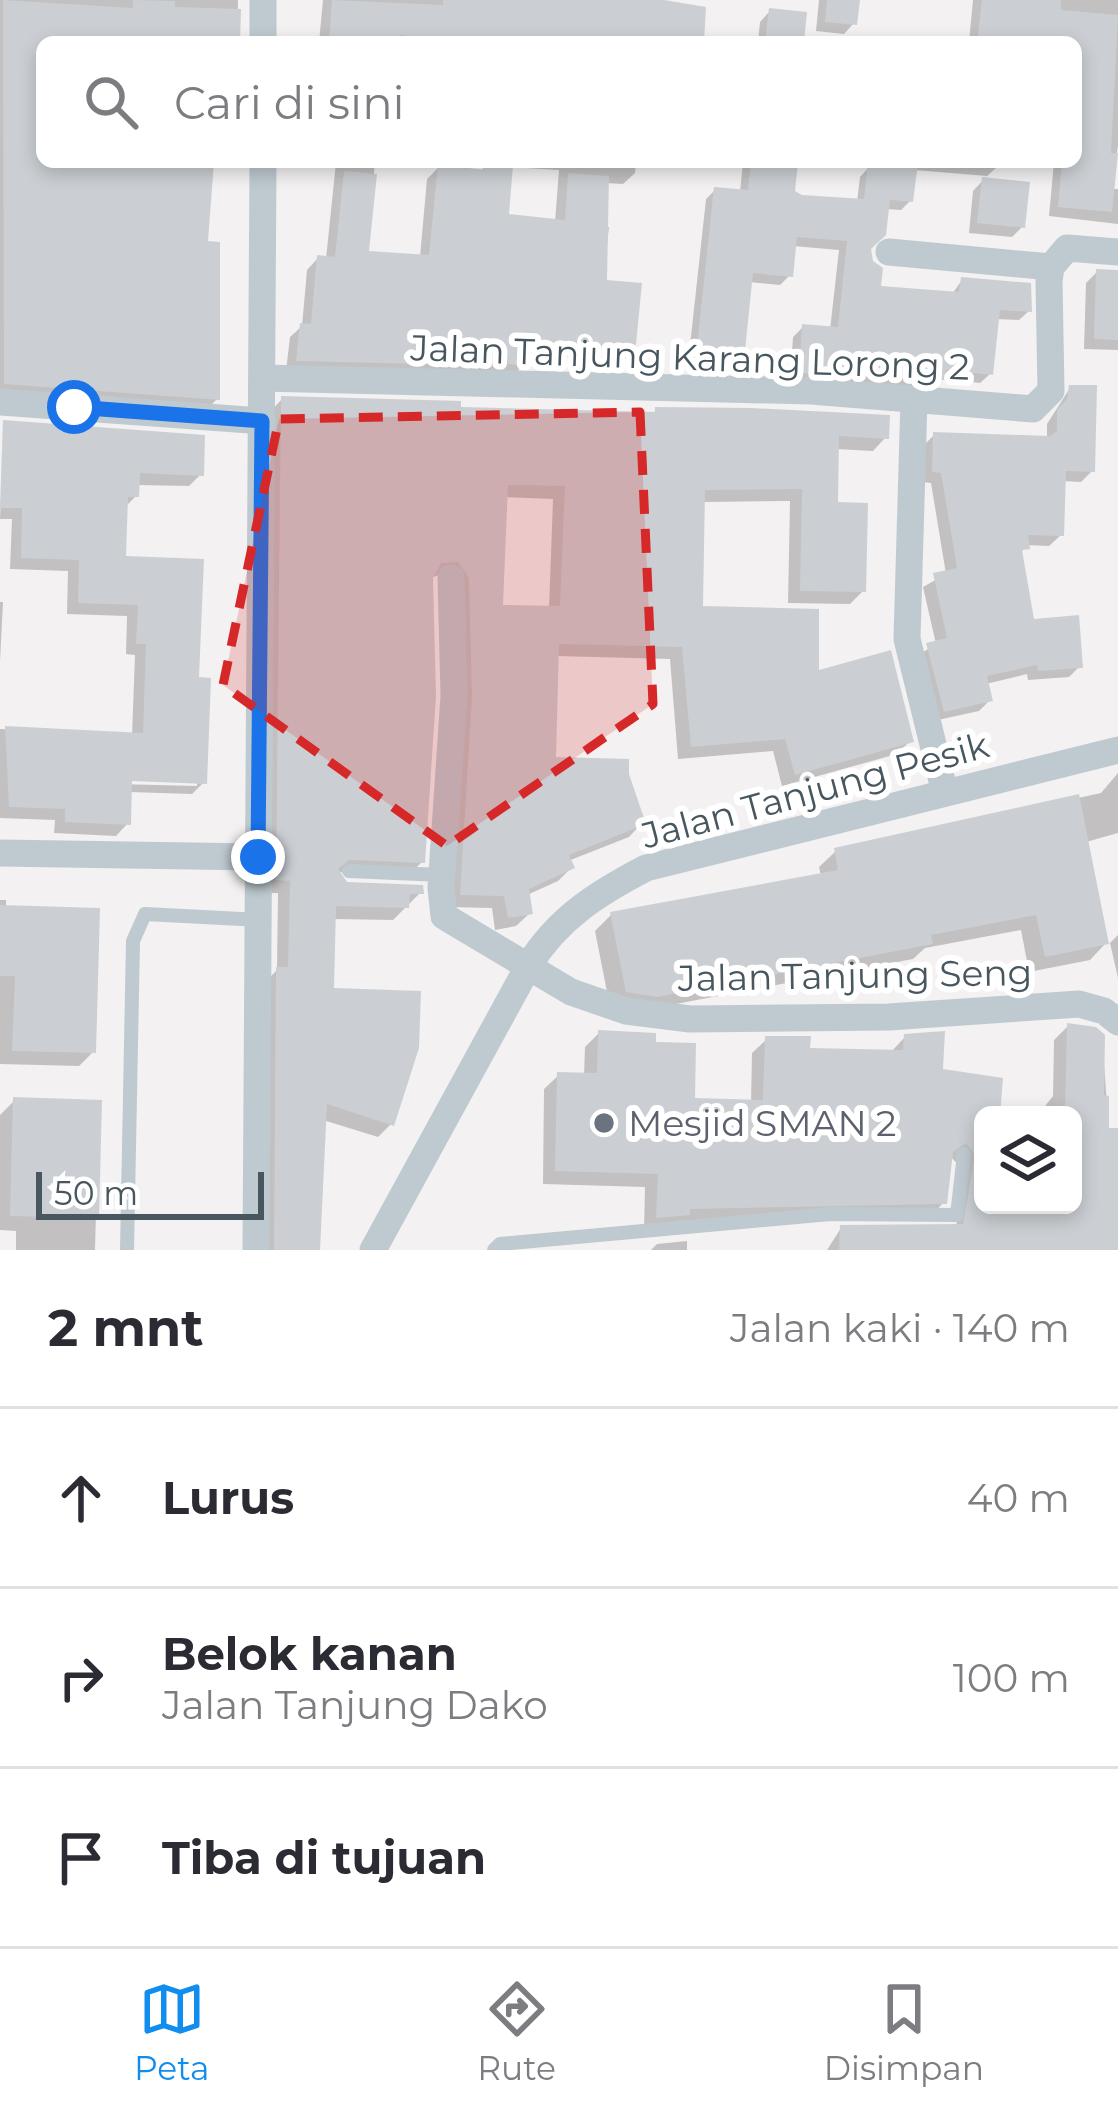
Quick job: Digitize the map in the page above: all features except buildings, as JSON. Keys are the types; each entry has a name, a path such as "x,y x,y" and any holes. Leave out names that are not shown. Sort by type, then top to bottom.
{"street":[{"path":"262,0 263,36"},
{"path":"256,1250 263,168"},
{"path":"889,252 1051,267 1067,248 1118,252"},
{"name":"Jalan Tanjung Karang Lorong 2","path":"262,378 811,391 1033,409 1051,391 1051,267"},
{"path":"914,400 907,639 945,794"},
{"path":"0,402 262,421"},
{"path":"442,875 454,696 451,578"},
{"name":"Jalan Tanjung Pesik","path":"374,1250 529,965 547,936 587,900 646,868 1118,750"},
{"path":"0,853 258,857"},
{"name":"Jalan Tanjung Seng","path":"442,875 444,916 571,992 626,1011 690,1018 889,1018 1078,1004 1104,1011 1118,1022"}],"lane":[{"path":"350,871 442,875"},
{"path":"127,1250 133,941 145,914 260,920"},
{"path":"494,1250 500,1244 830,1214 957,1215 964,1154"}],"highlighted area":[{"path":"640,412 653,704 447,846 223,685 279,419"}],"place":[{"name":"Mesjid SMAN 2","path":"604,1123"}],"route":[{"path":"74,407 262,421 258,857"}]}
